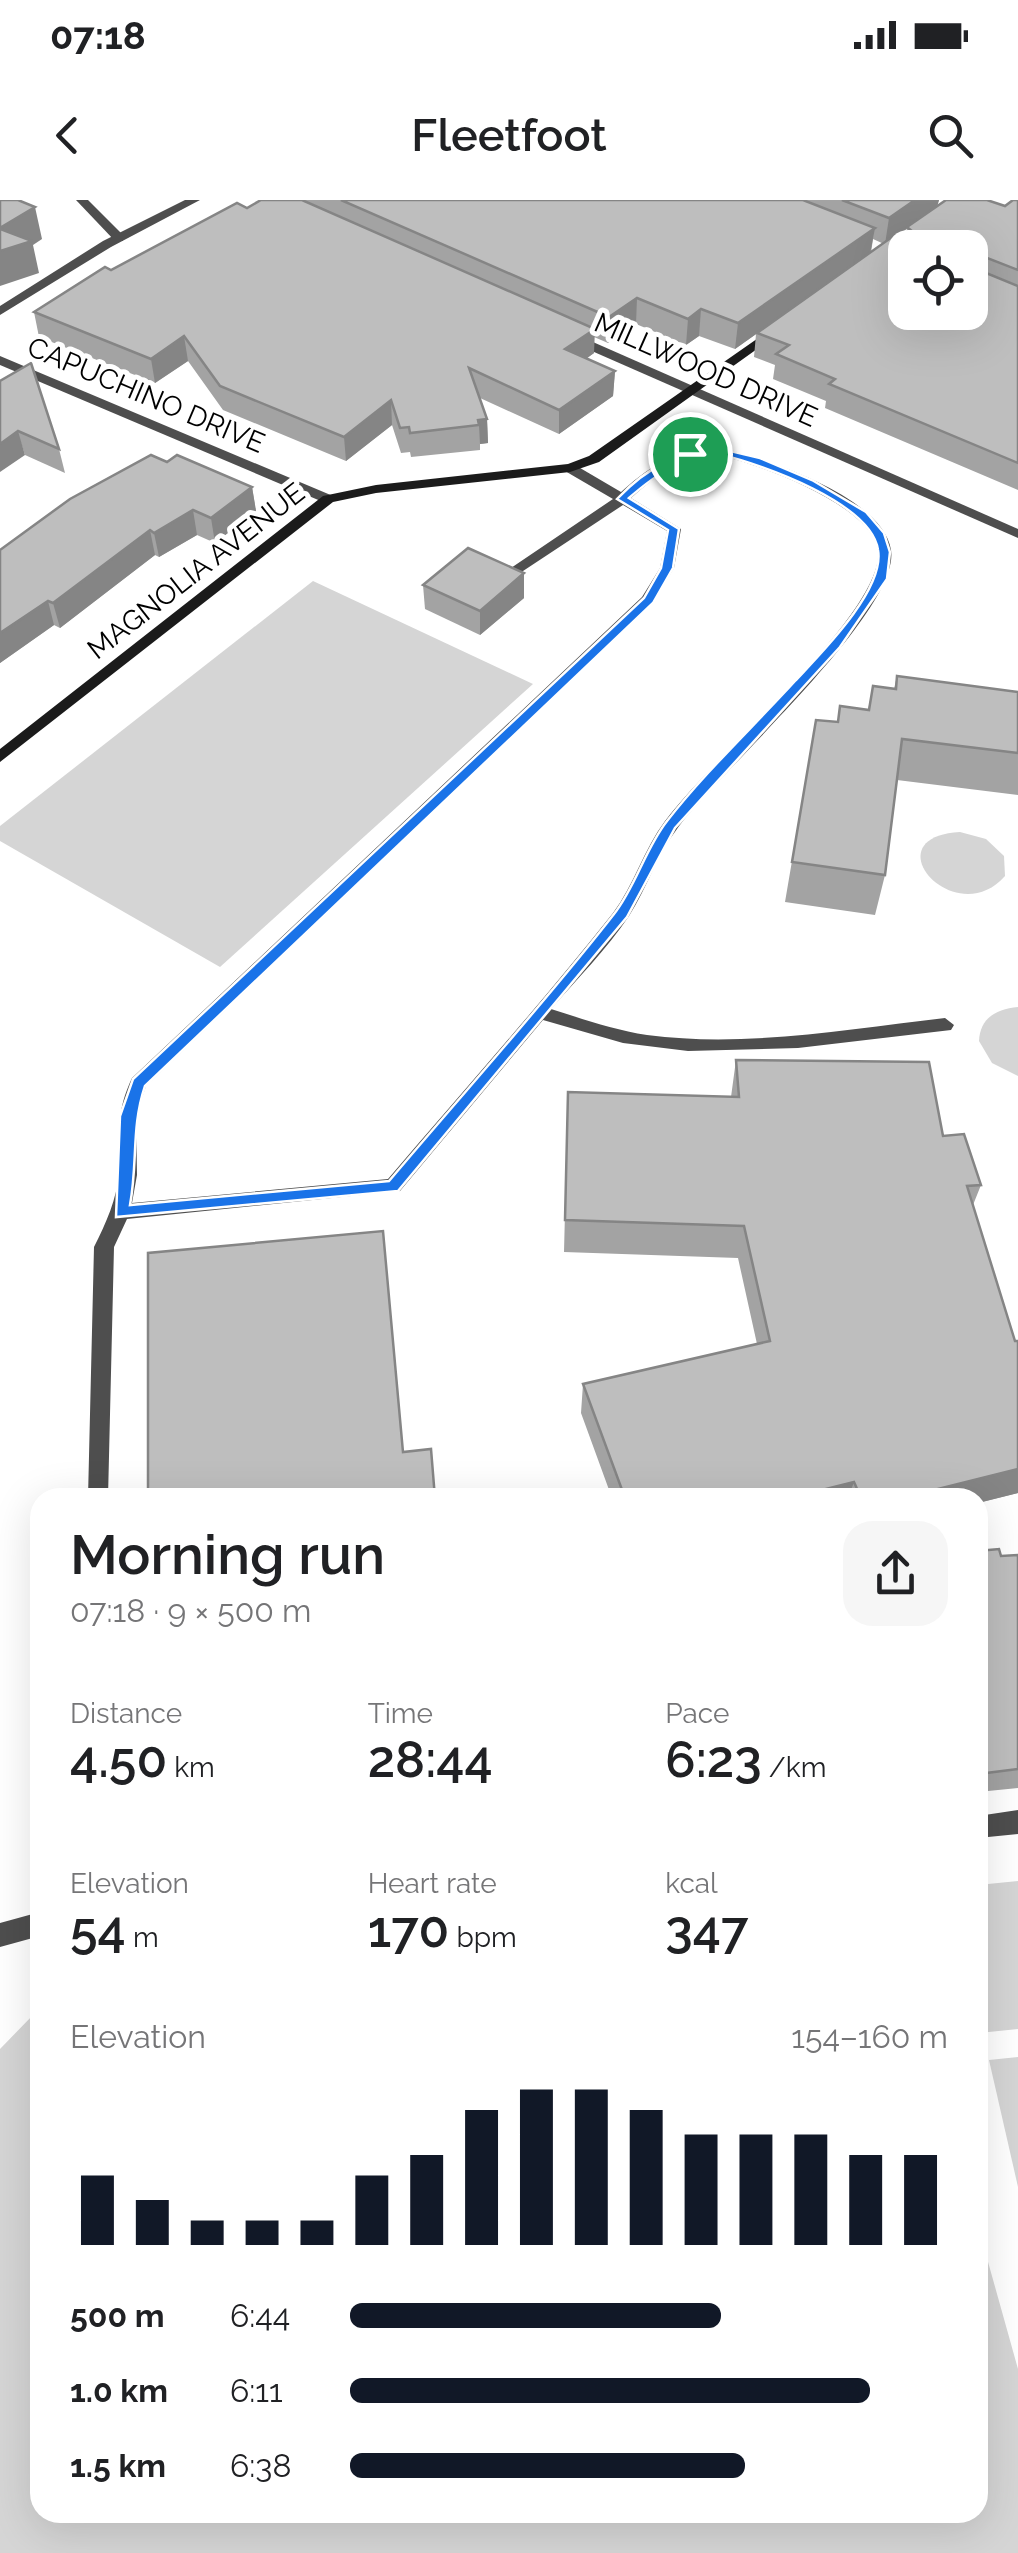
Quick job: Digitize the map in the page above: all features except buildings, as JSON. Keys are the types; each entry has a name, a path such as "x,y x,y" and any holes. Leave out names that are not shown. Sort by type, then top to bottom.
{"main road":[{"name":"MAGNOLIA AVENUE","path":"0,757 328,499 570,468 594,459 780,327"}],"street":[{"path":"0,312 119,238 194,200"},
{"path":"85,201 119,238"},
{"name":"MILLWOOD DRIVE","path":"554,330 1018,534"},
{"name":"CAPUCHINO DRIVE","path":"0,360 328,499"},
{"path":"122,1212 393,1186 622,913 670,826 836,644 882,579 885,552 878,533 862,515 808,483 756,460 722,452 690,454 658,467 622,499 516,570"},
{"path":"98,1488 104,1247 122,1212 128,1175 127,1116 138,1083 648,600 667,568 674,529 570,468"},
{"path":"538,1012 647,1041 691,1045 736,1046 945,1025"},
{"path":"988,1826 1018,1822"},
{"path":"0,1935 30,1927"}],"shaded area":[{"path":"313,581 533,684 220,967 0,841 0,826"},
{"path":"960,832 986,839 1004,856 1005,876 985,891 964,894 945,888 930,877 922,863 922,849 934,838"},
{"path":"1018,1007 1018,1076 992,1063 979,1041 982,1026 991,1016"},
{"path":"1018,1881 1018,2029 988,2032 988,1884"},
{"path":"30,2018 30,2523 988,2523 988,2262 1018,2369 1018,2553 0,2553 0,2049"},
{"path":"1018,2057 1018,2187 989,2060"}],"route":[{"path":"722,452 756,460 808,483 862,515 878,533 885,552 882,579 836,644 670,826 622,913 393,1186 122,1212 128,1175 127,1116 138,1083 648,600 667,568 674,529 622,499 658,467 690,454 722,452"}]}
